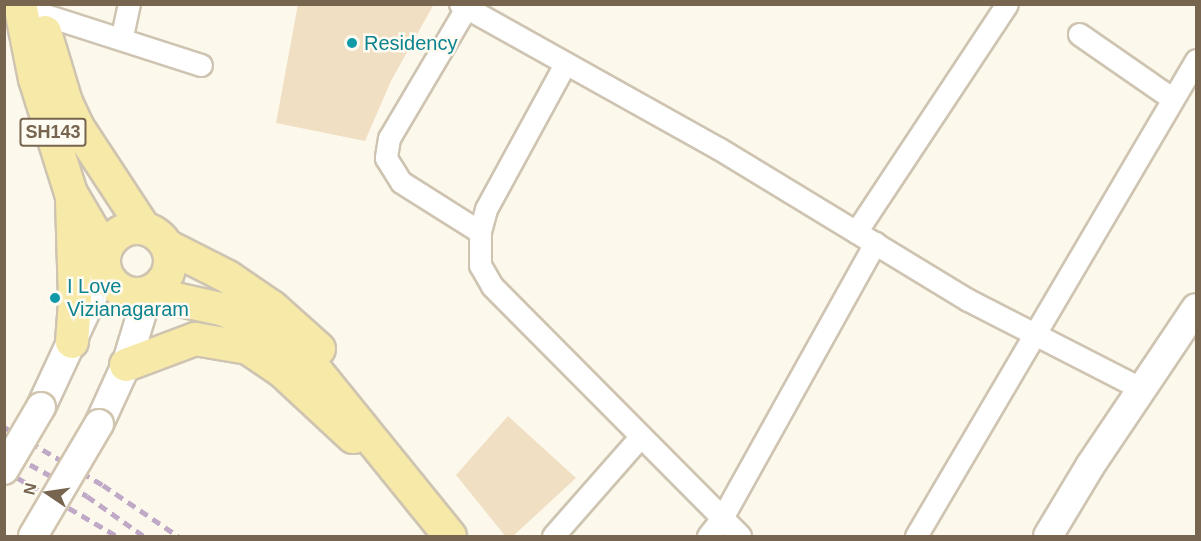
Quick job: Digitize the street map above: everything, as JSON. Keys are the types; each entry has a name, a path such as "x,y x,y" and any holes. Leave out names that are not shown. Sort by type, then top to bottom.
{"main road":[{"name":"SH143","path":"33,7 35,78 71,193 105,261"},
{"name":"SH143","path":"33,7 66,102 77,126 156,237"},
{"path":"71,193 75,302 72,342"},
{"path":"410,482 353,382 283,314 228,277 156,237 116,235 105,261 111,281 139,293 221,309 256,323 309,362 410,482 450,537"},
{"path":"139,293 167,276 171,256 156,237"},
{"path":"126,365 195,339 248,348 282,371 322,412 410,482"}],"street":[{"path":"122,36 129,4"},
{"path":"856,232 1006,4"},
{"path":"480,232 401,182 386,158 389,138 463,6 718,148 968,300 1142,389"},
{"path":"33,7 201,65"},
{"path":"1079,34 1173,99"},
{"path":"916,537 1197,60"},
{"path":"565,64 486,209 480,232 480,265 492,286 740,537"},
{"path":"708,537 722,519 875,243"},
{"path":"4,470 41,407 72,342 105,261"},
{"path":"33,537 99,424 126,365 139,293"},
{"path":"1048,537 1142,389 1197,308"},
{"path":"553,537 641,436"}],"building":[{"name":"Residency","path":"298,4 434,4 391,81 365,141 276,123"},
{"path":"508,416 576,478 512,537 506,537 456,475"}],"railway":[{"path":"4,427 103,485 178,536"},
{"path":"4,450 87,496 144,536"},
{"path":"4,470 117,536"}],"place":[{"name":"Residency","path":"352,43"},
{"name":"I Love Vizianagaram","path":"55,298"}]}
